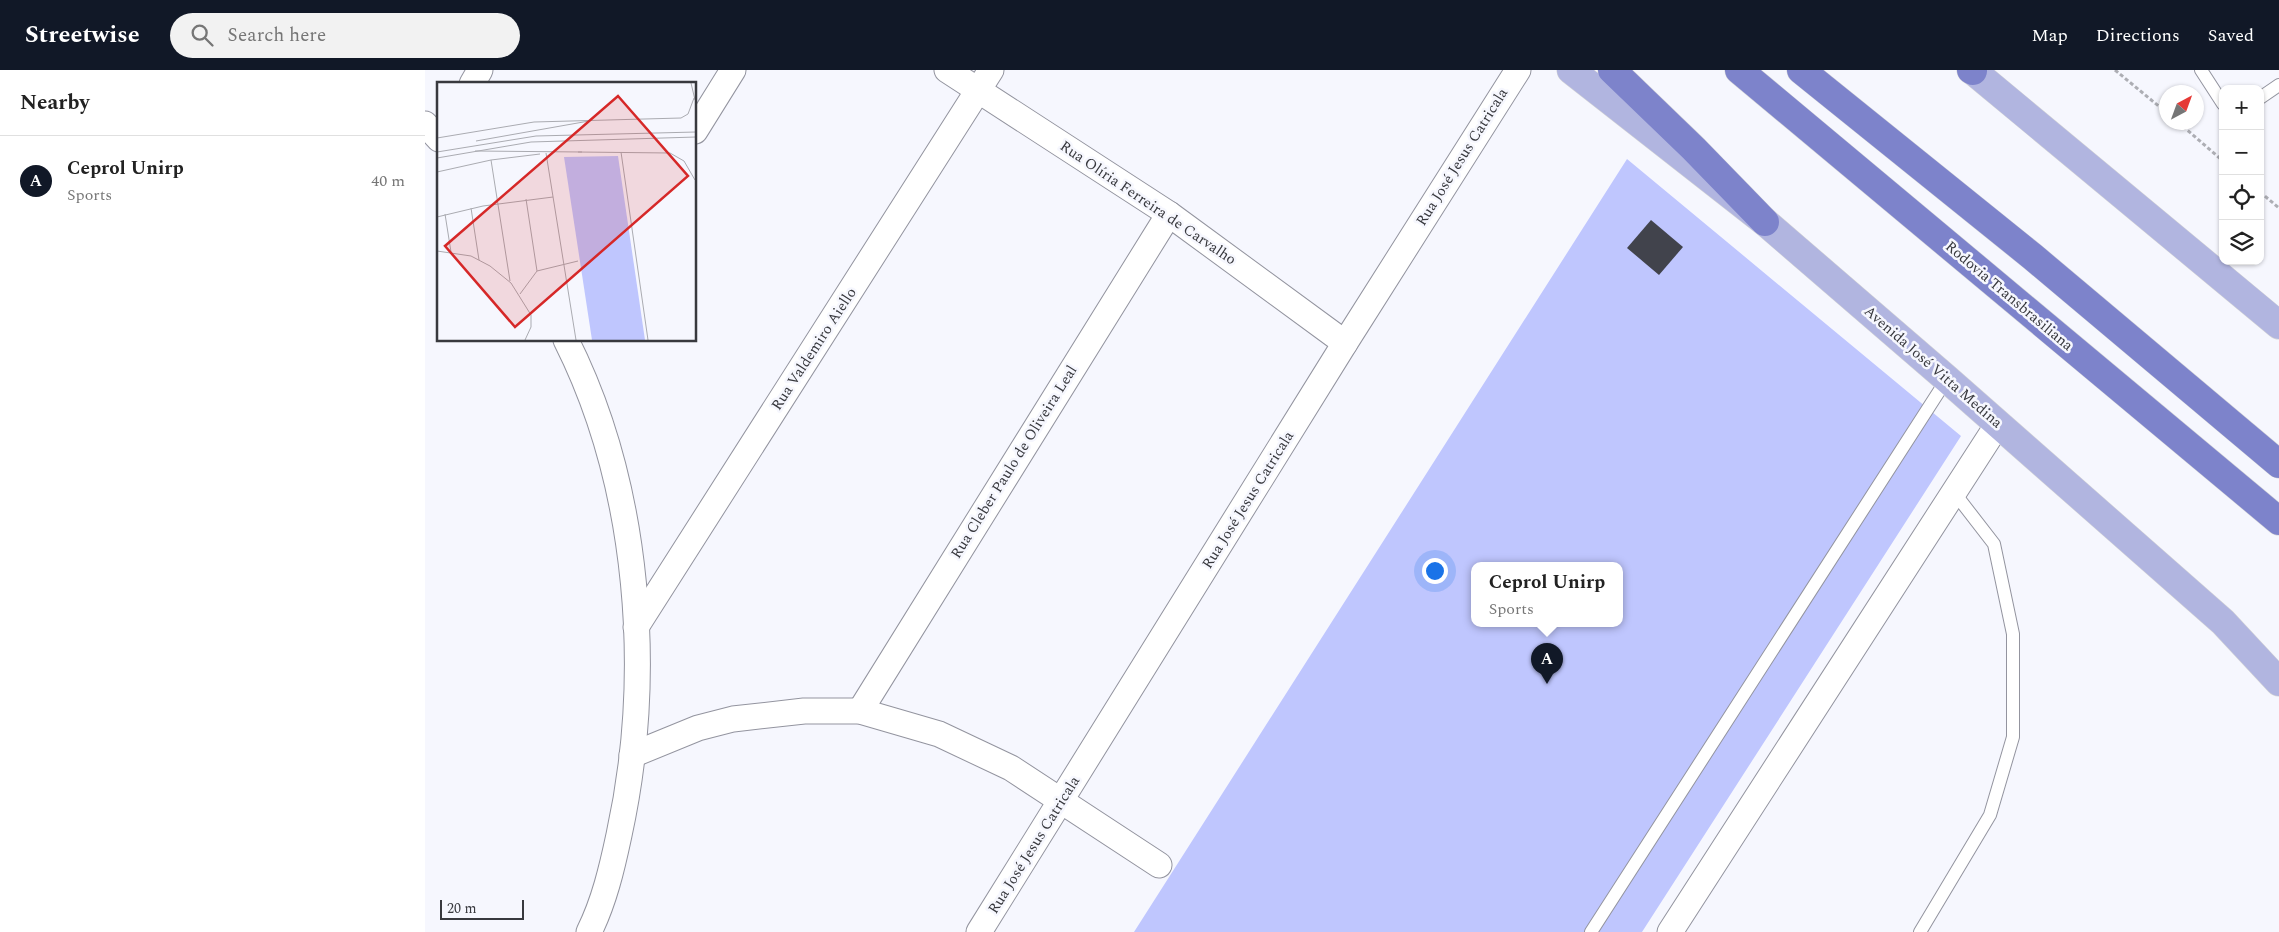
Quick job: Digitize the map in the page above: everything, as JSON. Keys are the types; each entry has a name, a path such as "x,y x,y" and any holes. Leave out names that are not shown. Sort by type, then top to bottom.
{"highway":[{"path":"1612,70 1694,149 1765,222"},
{"name":"Rodovia Transbrasiliana","path":"1739,70 2279,522"},
{"path":"1801,70 2033,257 2279,464"}],"main road":[{"name":"Avenida José Vitta Medina","path":"1571,70 1765,222 1947,379 2223,622 2279,682"},
{"path":"1972,70 2279,325"}],"street":[{"path":"473,82 480,70"},
{"path":"696,129 733,70"},
{"name":"Rua Olíria Ferreira de Carvalho","path":"947,70 985,80 1345,343"},
{"name":"Rua José Jesus Catricala","path":"979,932 1345,343 1518,70"},
{"name":"Rua Valdemiro Aiello","path":"636,627 985,80"},
{"path":"425,124 437,136"},
{"name":"Rua Cleber Paulo de Oliveira Leal","path":"860,711 1169,214"},
{"path":"567,341 584,375 602,427 616,481 627,535 636,627 637,700 632,755 624,809 613,863 597,916 589,932"},
{"path":"1669,932 1998,424"},
{"path":"632,755 698,728 733,719 803,711 860,711 939,734 1011,768 1159,866"}],"lane":[{"path":"2201,70 2219,98"},
{"path":"2264,95 2279,85"},
{"path":"1591,932 1947,379"},
{"path":"1920,932 1990,814 2013,737 2013,634 1994,544 1953,491"}],"path":[{"path":"2115,70 2159,106"},
{"path":"2187,130 2219,157"},
{"path":"2264,195 2279,208"}],"shaded area":[{"path":"1627,159 1961,436 1642,932 1134,932"}],"building":[{"path":"1651,220 1683,247 1659,275 1627,248"}],"place":[{"name":"Ceprol Unirp","path":"1547,684"}]}
